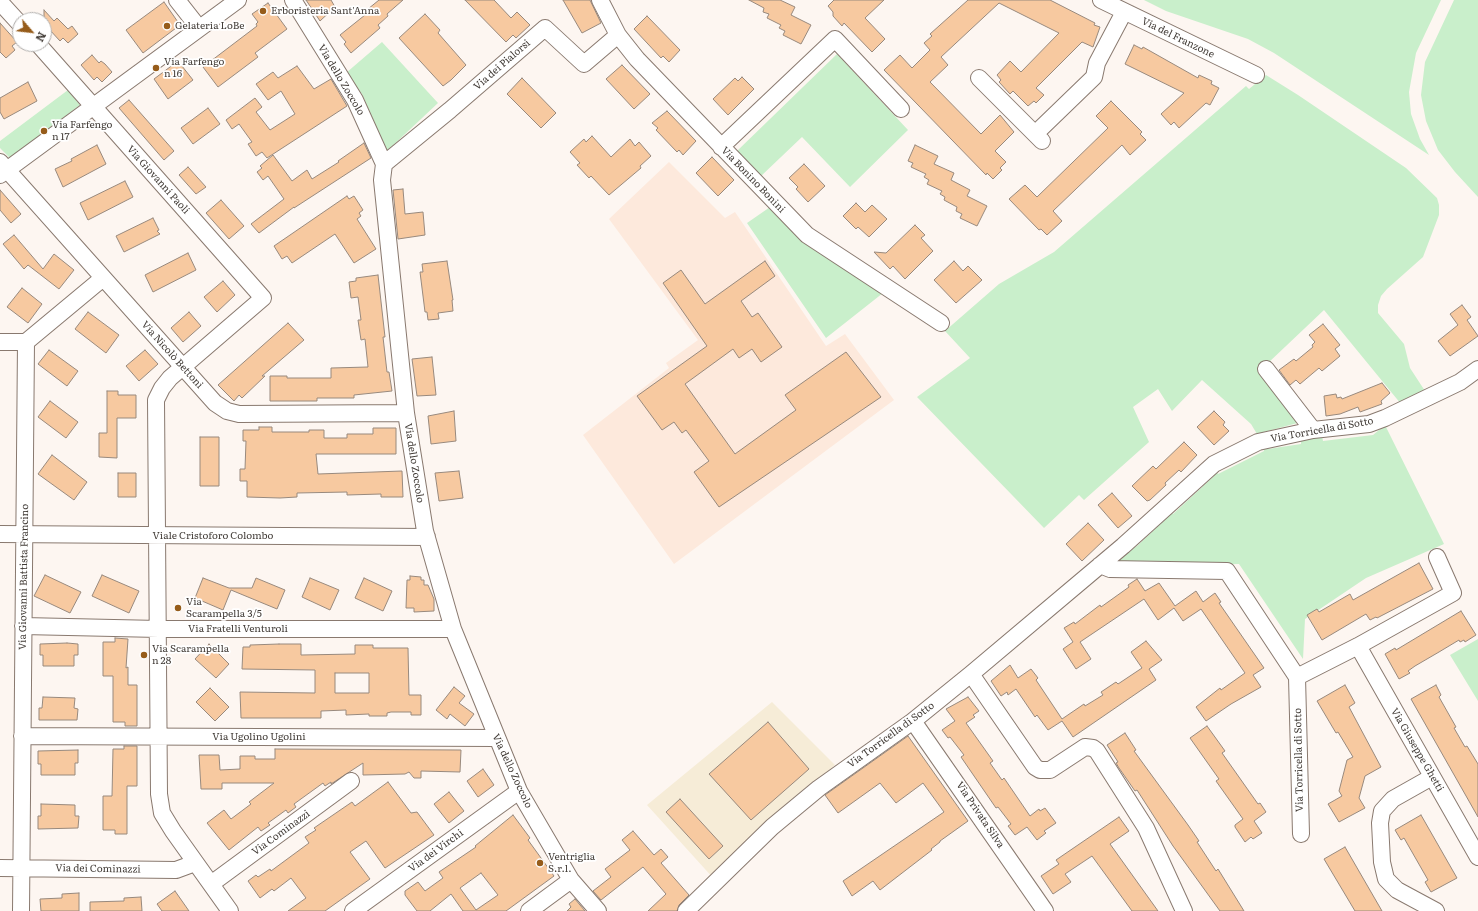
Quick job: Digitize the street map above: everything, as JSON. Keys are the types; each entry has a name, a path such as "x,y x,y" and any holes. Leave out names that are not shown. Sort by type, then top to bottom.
{"street":[{"path":"177,0 199,28"},
{"path":"2,169 93,107 238,0"},
{"name":"Via dello Zoccolo","path":"293,0 355,100 384,164 382,180 406,413 427,537 453,629 496,738 519,791 570,880 598,911"},
{"name":"Via Bonino Bonini","path":"600,0 618,35 637,59 721,148 807,235 941,323"},
{"name":"Via del Franzone","path":"1101,0 1256,75"},
{"path":"0,2 12,15"},
{"path":"979,78 1038,138 1094,77 1097,64 1124,12"},
{"name":"Via dei Pialorsi","path":"384,164 450,110 545,28 584,64 618,35"},
{"path":"721,148 835,39 902,109"},
{"name":"Via Giovanni Paoli","path":"45,52 263,298 183,368"},
{"name":"Via Nicolò Bettoni","path":"2,169 103,278 215,403 227,411 239,414 406,413"},
{"path":"0,342 26,342 103,278"},
{"name":"Via Giovanni Battista Francino","path":"21,911 26,342"},
{"path":"183,368 170,378 162,388 156,400 156,536 158,556 159,629 159,794 162,812 195,863 230,911"},
{"path":"1266,369 1313,430"},
{"name":"Via Torricella di Sotto","path":"686,911 772,827 819,788 913,721 971,674 1100,565 1214,464 1258,442 1313,430 1369,424 1385,418 1460,382 1478,369"},
{"name":"Viale Cristoforo Colombo","path":"0,534 427,537"},
{"path":"1100,565 1110,569 1227,571 1297,677 1358,646 1453,593 1437,557"},
{"name":"Via Fratelli Venturoli","path":"23,626 159,629 453,629"},
{"name":"Via Giuseppe Ghetti","path":"1358,646 1477,854"},
{"path":"971,674 1036,767 1040,770 1050,770 1085,747 1094,748 1097,751 1143,823 1184,911"},
{"name":"Via Torricella di Sotto","path":"1297,677 1301,834"},
{"name":"Via Privata Silva","path":"913,721 1045,911"},
{"name":"Via Ugolino Ugolini","path":"22,736 496,738"},
{"path":"1432,777 1393,799 1382,811 1380,823 1382,862 1386,879 1397,890 1436,911"},
{"name":"Via Cominazzi","path":"210,884 351,781"},
{"name":"Via dei Virchi","path":"353,911 519,791"},
{"name":"Via dei Cominazzi","path":"0,868 176,870 195,863"},
{"path":"529,911 570,880"}],"shaded area":[{"path":"669,162 725,218 735,212 826,346 845,334 894,400 674,564 583,435 669,368 666,363 698,340 609,219"},
{"path":"772,702 835,765 750,839 714,879 647,805"}],"green space":[{"path":"1144,0 1441,0 1416,53 1409,92 1411,114 1420,139 1429,155 1274,53 1248,39 1166,11"},
{"path":"1454,0 1478,0 1478,197 1455,172 1438,150 1426,121 1421,95 1425,62"},
{"path":"382,42 438,103 387,151 362,94 346,73"},
{"path":"837,54 908,130 850,187 802,137 760,177 737,151"},
{"path":"1266,75 1406,168 1437,198 1439,215 1423,257 1387,289 1381,296 1378,305 1378,313 1404,344 1410,368 1425,391 1401,404 1324,310 1267,364 1301,422 1257,434 1251,424 1202,380 1172,411 1158,389 1133,407 1149,442 1084,500 1079,495 1044,528 917,397 970,358 945,331 999,284 1054,252 1246,86 1249,89"},
{"path":"68,90 80,105 10,158 0,148 0,141"},
{"path":"773,205 883,293 826,338 747,223"},
{"path":"1385,425 1444,544 1366,578 1305,619 1303,659 1239,564 1174,565 1111,562 1127,548 1130,551 1138,545 1168,517 1166,514 1169,510 1173,514 1214,476 1211,473 1216,470 1218,474 1264,451 1263,446 1267,445 1268,449 1301,444 1301,439 1322,436 1323,441 1373,435"},
{"path":"1478,639 1478,701 1450,655"}],"building":[{"path":"306,0 331,0 335,7 320,21"},
{"path":"379,0 403,0 387,14 388,16 378,25 380,28 351,53 344,44 346,42 340,35 370,11 368,9"},
{"path":"465,0 494,0 511,18 517,12 530,25 516,38 513,35 506,42"},
{"path":"563,0 590,0 601,23 582,33"},
{"path":"749,0 780,0 795,7 791,15 811,25 801,44 783,35 785,31 779,28 781,25 767,18 769,14 763,12 764,8"},
{"path":"834,0 884,0 865,18 885,39 872,52 844,23 842,26 833,16 833,12 828,6"},
{"path":"968,0 1050,0 1100,27 1093,47 1082,42 1036,88 1044,95 1036,103 1034,101 1028,106 1013,91 1010,94 999,82 1001,80 997,75 1010,61 1021,72 1059,33 999,3 941,57 948,65 930,82 981,134 1000,115 1014,132 995,151 1006,162 1000,168 1002,170 993,179 987,173 986,175 884,70 900,55 912,68 930,50 924,43 932,36 930,34"},
{"path":"164,2 180,25 143,53 126,30"},
{"path":"268,3 287,29 255,53 258,57 218,87 203,67 257,26 256,24 258,22 252,14"},
{"path":"425,14 440,30 438,33 466,65 443,86 399,38"},
{"path":"647,16 680,50 669,62 663,56 661,58 634,29"},
{"path":"57,18 68,29 72,26 78,34 68,43 63,38 60,41 52,32 52,19 54,21"},
{"path":"0,23 12,36 13,52 6,58 0,52"},
{"path":"1134,45 1142,49 1143,47 1198,78 1199,75 1212,81 1211,84 1219,88 1210,105 1206,103 1179,128 1174,122 1171,125 1161,114 1184,93 1125,64"},
{"path":"92,55 99,63 101,61 105,64 112,72 102,82 97,77 94,80 81,65"},
{"path":"178,61 193,80 168,99 154,79"},
{"path":"622,65 650,94 634,109 606,79"},
{"path":"297,66 314,89 331,79 347,106 267,158 262,152 256,156 248,144 252,142 239,124 232,129 226,120 255,98 262,107 256,112 270,130 295,114 281,91 268,100 256,84 273,72 278,78"},
{"path":"742,77 754,89 728,115 713,99 735,78 738,81"},
{"path":"522,78 556,113 541,128 507,94"},
{"path":"28,82 37,101 4,119 0,112 0,98"},
{"path":"129,100 174,151 164,160 119,108"},
{"path":"1111,101 1142,132 1140,134 1146,140 1130,155 1122,145 1053,211 1062,221 1047,235 1041,229 1039,230 1009,199 1025,185 1037,197 1108,128 1096,116"},
{"path":"208,108 220,124 193,144 181,128"},
{"path":"667,111 696,141 683,155 679,150 677,152 656,130 658,128 652,123"},
{"path":"592,136 611,157 630,139 635,146 639,142 651,156 640,166 641,168 609,195 591,176 589,178 577,165 580,163 570,152 584,139 586,142"},
{"path":"364,143 371,158 294,207 259,233 251,224 284,199 268,176 263,180 257,172 262,168 260,166 273,155 292,181 307,170 312,179 339,162 338,161"},
{"path":"97,145 106,164 63,187 55,169 72,161 71,159"},
{"path":"915,145 938,156 934,164 954,173 951,180 970,190 967,196 987,206 977,226 960,218 962,214 956,211 957,207 944,200 945,197 940,194 942,191 927,184 929,180 924,177 926,174 911,167 913,163 908,161"},
{"path":"712,157 734,180 718,196 696,173"},
{"path":"804,164 825,186 808,202 796,189 798,187 789,178"},
{"path":"188,167 206,187 196,194 179,175"},
{"path":"125,181 133,197 88,220 80,203"},
{"path":"403,189 405,214 423,212 425,235 398,239 393,190"},
{"path":"0,190 21,214 11,223 0,210"},
{"path":"347,196 349,199 354,196 363,210 359,213 361,216 357,219 376,249 354,263 335,234 292,263 287,256 282,259 274,246"},
{"path":"221,200 244,226 229,239 206,213"},
{"path":"856,203 865,212 872,205 887,219 869,237 858,227 856,229 843,216"},
{"path":"153,218 159,230 157,231 160,234 124,252 116,236"},
{"path":"915,225 925,235 921,238 933,251 905,279 893,266 890,269 874,252 886,253"},
{"path":"14,235 43,269 54,254 74,270 59,289 28,265 24,269 3,244"},
{"path":"188,253 196,270 153,292 145,275"},
{"path":"447,261 453,300 453,311 438,313 439,319 428,320 427,312 425,312 420,272 423,272 422,264"},
{"path":"765,261 775,276 741,301 752,317 758,313 782,347 761,362 752,349 739,358 733,349 685,384 735,454 796,410 785,395 846,352 881,397 719,507 694,472 709,461 686,430 682,433 674,422 662,430 637,396 707,346 663,283 681,270 705,304"},
{"path":"954,261 963,271 968,266 982,280 956,303 934,280"},
{"path":"378,275 385,337 383,337 387,372 389,372 392,391 354,395 354,398 317,398 317,401 270,401 270,376 287,376 287,378 331,378 331,368 368,367 365,339 361,340 358,320 361,320 358,297 351,298 349,282 356,281 356,278"},
{"path":"223,281 235,295 217,312 204,297"},
{"path":"22,288 42,304 28,323 7,307"},
{"path":"1462,305 1471,317 1467,320 1478,336 1450,356 1438,341 1458,325 1450,314"},
{"path":"88,312 119,335 106,353 75,329"},
{"path":"189,312 201,326 183,342 171,328"},
{"path":"288,323 304,340 262,376 265,376 242,398 239,395 234,401 218,385"},
{"path":"1323,324 1340,345 1335,349 1340,356 1322,371 1319,368 1300,384 1296,380 1290,385 1279,370 1294,359 1296,361 1313,347 1312,345 1315,342 1309,335"},
{"path":"49,350 78,371 67,386 38,364"},
{"path":"145,350 158,364 139,381 126,366"},
{"path":"432,357 436,395 417,396 412,359"},
{"path":"1382,383 1390,393 1381,401 1382,404 1360,412 1358,407 1340,414 1326,416 1324,396 1336,394 1337,398 1341,397 1342,399"},
{"path":"107,391 118,391 118,395 136,395 136,418 117,418 117,458 99,457 99,433 107,433"},
{"path":"50,401 78,422 66,438 38,417"},
{"path":"454,411 456,441 431,444 428,416"},
{"path":"1214,411 1225,422 1223,425 1229,431 1214,445 1197,427"},
{"path":"259,427 272,427 272,432 309,432 309,430 324,430 324,438 347,438 347,434 373,434 373,428 396,428 396,454 316,454 318,474 402,471 403,497 381,497 381,494 347,495 347,492 297,493 297,497 280,498 247,497 247,481 240,481 240,469 245,469 246,441 243,441 243,430 259,430"},
{"path":"200,437 219,437 219,486 200,486"},
{"path":"1184,442 1197,455 1181,472 1179,470 1165,483 1166,485 1147,501 1132,486 1153,466 1156,469"},
{"path":"52,455 87,482 74,500 38,474"},
{"path":"459,471 463,498 439,501 435,473"},
{"path":"118,473 136,473 136,497 118,497"},
{"path":"1112,493 1132,516 1118,528 1098,505"},
{"path":"1088,523 1104,540 1082,561 1066,544"},
{"path":"1419,563 1433,589 1377,618 1376,617 1370,620 1366,614 1322,640 1307,615 1317,609 1319,612 1350,594 1353,600"},
{"path":"45,575 81,592 70,613 34,596"},
{"path":"102,575 139,591 129,613 92,596"},
{"path":"410,576 421,577 421,580 424,580 424,585 428,585 434,599 434,611 414,612 414,608 406,608 407,580 410,580"},
{"path":"203,578 229,588 252,588 256,578 285,590 277,609 231,590 223,610 195,598"},
{"path":"310,578 339,590 330,610 302,597"},
{"path":"364,578 392,591 383,611 355,598"},
{"path":"1137,579 1145,591 1159,583 1175,606 1196,591 1203,602 1215,593 1221,602 1219,603 1264,668 1253,675 1261,687 1231,704 1206,721 1196,707 1220,688 1221,690 1245,673 1201,609 1183,621 1174,608 1158,620 1144,599 1080,642 1091,659 1076,669 1063,649 1073,642 1064,628 1074,622 1075,624 1100,605 1101,607 1129,587 1128,585"},
{"path":"1461,611 1476,635 1465,642 1464,640 1460,642 1459,640 1415,666 1408,671 1410,673 1399,679 1385,654 1395,648 1396,650"},
{"path":"115,638 128,639 126,668 128,667 128,685 137,685 137,726 125,726 125,722 113,722 113,676 103,676 103,642 115,642"},
{"path":"1146,641 1162,660 1149,669 1156,680 1073,737 1062,721 1048,730 1037,715 1035,717 1016,689 1008,695 1007,692 1001,696 991,681 1010,665 1018,678 1031,669 1038,678 1036,680 1062,719 1084,704 1085,706 1103,695 1101,692 1116,682 1118,684 1142,668 1131,652"},
{"path":"40,644 78,644 78,655 74,655 74,666 43,666 43,655 40,655"},
{"path":"209,644 229,664 216,678 195,659"},
{"path":"301,644 301,655 355,654 355,645 373,645 373,648 408,648 409,695 421,695 421,715 411,715 411,712 391,712 387,713 387,716 369,716 369,714 346,715 346,710 321,711 321,718 241,718 240,692 315,693 315,670 242,669 243,647 250,647 250,645","holes":["335,673 369,673 369,693 335,693"]},
{"path":"1345,685 1355,703 1349,707 1381,767 1365,776 1359,798 1365,808 1339,822 1328,804 1342,796 1339,791 1347,760 1353,757 1338,732 1336,733 1317,701"},
{"path":"1436,685 1441,695 1439,697 1456,727 1454,728 1465,747 1467,746 1478,764 1478,817 1411,699"},
{"path":"454,687 465,696 459,703 474,714 465,726 450,714 447,719 436,710"},
{"path":"210,688 229,707 215,721 196,702"},
{"path":"43,697 75,698 74,708 78,709 77,720 39,720 39,708 42,708"},
{"path":"968,697 979,711 973,715 975,717 966,723 993,761 990,763 1002,780 1004,778 1030,816 1039,809 1040,811 1045,808 1056,823 1044,831 1046,833 1037,840 1027,827 1015,835 1008,826 1011,824 998,807 996,808 961,757 964,755 950,737 948,738 942,730 955,721 946,709"},
{"path":"768,722 809,769 751,820 709,774"},
{"path":"1207,726 1225,751 1222,753 1258,804 1260,803 1266,812 1254,821 1262,833 1253,839 1251,837 1245,842 1235,827 1235,825 1243,819 1216,781 1219,779 1190,738"},
{"path":"1125,733 1136,750 1134,751 1199,841 1197,842 1216,871 1218,869 1244,911 1220,911 1173,846 1137,790 1135,791 1119,768 1116,763 1118,762 1107,745"},
{"path":"908,736 968,821 940,841 931,849 932,850 880,890 873,881 852,896 843,881 944,812 923,783 896,803 880,783 838,813 825,795"},
{"path":"124,746 137,746 137,786 127,786 127,834 115,834 115,830 103,830 103,796 112,796 113,749 124,749"},
{"path":"275,749 461,750 460,772 421,771 421,778 414,778 409,772 405,774 363,775 363,763 331,784 331,782 325,786 323,783 294,804 296,807 288,813 286,810 268,823 270,825 261,831 258,827 229,850 207,823 224,810 231,819 251,804 249,802 274,783 222,783 222,789 201,789 199,755 219,755 220,770 240,769 240,756 255,756 255,759 275,759"},
{"path":"78,750 78,763 75,763 75,775 41,775 41,764 38,764 38,751"},
{"path":"483,769 494,785 478,797 467,781"},
{"path":"388,782 411,813 417,812 434,835 385,868 366,841 350,852 370,879 325,911 288,911 306,898 291,878 274,891 272,889 260,898 248,881 256,875 258,877 270,869 271,871 309,843 305,837 316,830 314,828 352,802 355,806"},
{"path":"449,792 464,811 449,823 434,804"},
{"path":"680,799 723,846 709,859 666,812"},
{"path":"41,804 75,805 75,816 79,816 78,828 38,829 38,816 41,816"},
{"path":"513,815 530,838 528,840 554,876 506,911 463,911 451,894 430,911 417,911 405,895 405,891 418,882 425,891 443,878 439,872 476,847 475,846","holes":["481,873 498,895 476,910 460,888"]},
{"path":"1421,815 1457,878 1431,892 1425,882 1428,880 1404,838 1401,840 1395,830"},
{"path":"1119,817 1129,831 1110,844 1158,911 1132,911 1092,856 1065,874 1071,882 1053,894 1041,876 1059,864 1056,860"},
{"path":"633,831 654,855 661,849 668,857 661,863 689,895 679,905 677,911 648,911 666,894 643,867 601,900 593,891 611,877 605,869 630,850 622,840"},
{"path":"1345,847 1382,911 1355,911 1324,859"},
{"path":"175,891 189,911 162,911 157,904"},
{"path":"79,893 79,911 41,911 40,899 62,898 62,894"},
{"path":"141,897 142,911 90,911 90,902 124,901 124,898"},
{"path":"575,899 585,911 567,911 571,907 569,904"}],"place":[{"name":"Erboristeria Sant'Anna","path":"263,11"},
{"name":"Gelateria LoBe","path":"167,26"},
{"name":"Via Farfengo n 16","path":"156,68"},
{"name":"Via Farfengo n 17","path":"44,131"},
{"name":"Via Scarampella 3/5","path":"178,608"},
{"name":"Via Scarampella n 28","path":"144,655"},
{"name":"Ventriglia S.r.l.","path":"540,863"}]}
